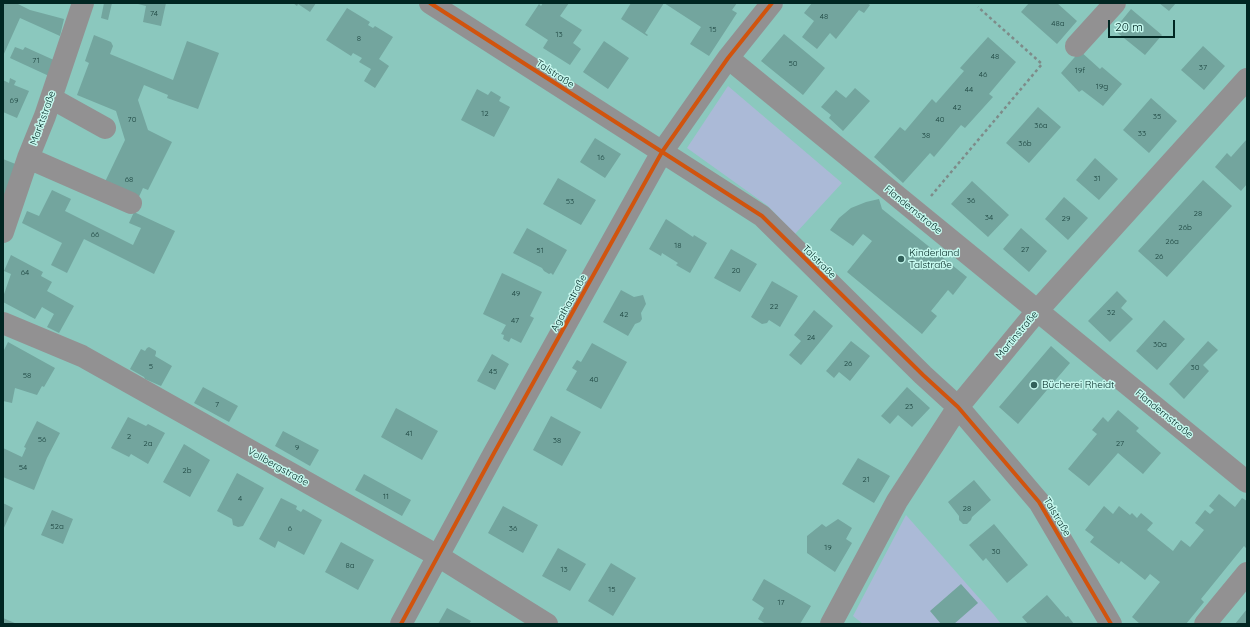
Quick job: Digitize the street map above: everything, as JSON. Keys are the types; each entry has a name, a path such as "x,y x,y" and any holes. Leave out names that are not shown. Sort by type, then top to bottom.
{"street":[{"name":"Marktstraße","path":"3,232 83,3"},
{"name":"Talstraße","path":"430,3 762,216 923,375 958,407 1039,502 1111,624"},
{"name":"Agathastraße","path":"401,624 494,453 662,152 728,58 772,3"},
{"path":"1076,46 1115,3"},
{"name":"Flandernstraße","path":"728,58 1247,482"},
{"name":"Martinstraße","path":"831,624 897,501 958,407 1037,311 1247,79"},
{"path":"51,98 105,128"},
{"path":"28,158 131,203"},
{"name":"Vollbergstraße","path":"3,322 82,356 438,556 547,624"},
{"path":"1205,624 1247,573"}],"path":[{"path":"916,213 1042,64 978,7"}],"shaded area":[{"path":"728,86 842,183 795,234 768,206 687,148"},
{"path":"906,515 1001,624 863,624 853,616"}],"building":[{"path":"3,3 16,3 30,10 64,19 60,36 20,18 3,56"},
{"path":"104,3 112,3 108,20 101,18"},
{"path":"134,3 166,3 161,26 143,22 146,6"},
{"path":"293,3 316,3 310,12 298,4 297,6"},
{"path":"543,3 569,3 560,16 582,30 573,43 581,49 570,65 543,48 548,40 525,25 539,4 541,6"},
{"path":"631,3 664,3 645,33 648,35 647,36 621,19"},
{"path":"664,3 737,3 732,10 737,13 709,56 690,44 701,27"},
{"path":"812,3 867,3 870,5 864,13 859,10 836,39 830,33 817,49 802,37 814,21 804,13"},
{"path":"1029,3 1057,3 1077,21 1057,44 1021,12"},
{"path":"1159,3 1176,3 1169,11"},
{"path":"347,8 370,22 368,25 373,28 375,26 393,37 379,59 389,66 375,88 364,81 371,69 359,62 362,58 353,53 351,56 326,40"},
{"path":"1131,9 1162,35 1145,55 1114,30"},
{"path":"784,34 825,68 803,95 761,61"},
{"path":"94,35 111,42 113,46 110,54 173,80 187,41 219,53 198,109 167,98 168,95 144,85 138,100 148,130 172,142 148,190 143,188 137,201 103,186 125,140 116,111 77,95 89,63 85,61"},
{"path":"988,37 1016,62 989,94 993,97 965,128 961,125 934,157 930,153 903,183 874,157 900,127 905,131 932,99 936,103 964,71 960,68"},
{"path":"604,41 629,58 608,89 583,72"},
{"path":"1203,46 1225,66 1204,90 1181,70"},
{"path":"15,47 23,50 25,47 56,61 49,76 10,58"},
{"path":"1080,51 1100,69 1102,67 1122,84 1103,106 1082,90 1079,92 1061,73"},
{"path":"10,78 16,81 14,85 29,91 17,118 3,112 3,80 9,83"},
{"path":"855,88 870,101 843,131 829,118 831,115 821,107 836,90 846,98"},
{"path":"477,89 488,95 491,91 501,97 499,101 510,107 494,137 461,120"},
{"path":"1151,98 1177,121 1149,153 1123,130"},
{"path":"1038,107 1061,127 1029,163 1006,143"},
{"path":"595,138 621,154 605,178 580,162"},
{"path":"1247,139 1247,184 1241,191 1215,167 1227,153 1231,157"},
{"path":"1095,158 1118,179 1099,200 1076,180"},
{"path":"3,159 18,165 3,203"},
{"path":"558,178 596,200 581,225 543,204"},
{"path":"1203,180 1232,206 1167,277 1138,251"},
{"path":"972,181 1009,215 988,237 951,204"},
{"path":"52,190 71,199 65,211 133,245 141,228 129,223 134,212 175,231 154,274 84,239 67,273 51,265 62,243 22,223 27,211 39,216"},
{"path":"1064,197 1088,218 1068,240 1045,219"},
{"name":"Kinderland Talstraße","path":"879,199 882,209 967,277 953,295 948,290 931,311 937,316 922,334 847,272 872,241 863,234 853,246 830,230 839,218 851,208"},
{"path":"666,219 693,237 694,235 707,243 690,273 676,265 678,263 662,253 661,256 649,249"},
{"path":"527,228 567,250 553,275 513,253"},
{"path":"1021,228 1047,251 1029,272 1003,249"},
{"path":"731,249 757,264 740,292 714,278"},
{"path":"11,255 43,272 41,276 52,282 47,291 74,306 59,333 47,327 54,314 42,307 35,319 3,302 3,297 11,274 4,271"},
{"path":"502,273 542,292 530,316 534,318 521,343 511,338 509,342 503,339 504,335 501,334 506,325 483,314"},
{"path":"772,281 798,296 780,327 769,320 767,323 762,324 751,317"},
{"path":"621,290 634,297 643,295 646,304 641,313 642,319 640,322 635,324 628,336 603,322"},
{"path":"1117,291 1127,301 1121,308 1133,319 1110,342 1088,321"},
{"path":"814,310 833,326 801,365 789,355 801,341 794,335"},
{"path":"1164,320 1185,339 1157,370 1136,351"},
{"path":"851,341 870,356 850,381 839,372 834,378 826,371"},
{"path":"1208,341 1218,350 1203,365 1209,371 1184,399 1169,384"},
{"path":"8,342 55,368 44,387 42,386 37,395 15,388 12,403 3,401 3,352"},
{"path":"592,343 627,362 601,409 566,390 577,371 572,368 577,360 581,362"},
{"name":"Bücherei Rheidt","path":"1051,346 1070,363 1018,424 999,407"},
{"path":"149,347 156,351 155,356 172,366 161,386 145,379 130,369 141,349 145,351"},
{"path":"492,354 509,364 495,390 477,381"},
{"path":"203,387 238,406 229,422 194,403"},
{"path":"907,387 930,408 912,427 898,415 890,424 881,416"},
{"path":"396,408 438,431 422,460 381,437"},
{"path":"1118,410 1139,428 1136,431 1161,453 1143,474 1118,453 1089,486 1068,469 1097,434 1092,430 1103,417 1108,422"},
{"path":"551,416 581,432 562,466 533,450"},
{"path":"128,417 146,426 148,424 165,433 148,464 131,454 129,457 111,448"},
{"path":"37,421 60,433 47,458 34,490 3,477 3,448 22,457 26,448 24,447"},
{"path":"283,431 319,450 310,466 275,446"},
{"path":"184,444 210,460 190,497 163,482"},
{"path":"858,458 890,476 874,503 842,484"},
{"path":"237,473 264,488 243,526 238,527 233,525 232,519 217,511"},
{"path":"364,474 411,500 402,516 355,490"},
{"path":"974,480 991,500 972,517 967,524 963,524 959,520 959,516 948,502"},
{"path":"1219,494 1235,507 1242,498 1247,501 1247,549 1244,546 1201,599 1204,602 1186,624 1140,624 1132,617 1160,582 1150,574 1145,580 1121,561 1119,564 1090,542 1094,537 1085,530 1104,506 1113,514 1119,506 1130,515 1132,513 1137,518 1141,513 1153,523 1147,530 1173,551 1181,540 1190,547 1204,530 1195,523 1205,510 1210,514 1214,510 1209,506"},
{"path":"281,498 297,506 296,509 301,512 303,509 322,520 304,555 278,541 275,548 259,539"},
{"path":"3,503 13,508 3,530"},
{"path":"503,506 538,525 523,553 488,533"},
{"path":"52,510 73,519 63,544 41,535"},
{"path":"838,519 852,528 846,539 852,543 835,572 807,553 807,536 822,524 826,527"},
{"path":"994,524 1028,565 1007,583 986,558 983,561 969,545"},
{"path":"341,542 374,560 358,590 325,572"},
{"path":"558,548 586,564 570,591 542,576"},
{"path":"611,563 636,578 613,616 588,601"},
{"path":"764,579 811,606 800,624 766,624 758,619 764,608 752,600"},
{"path":"961,584 978,603 954,624 941,624 930,611"},
{"path":"1047,595 1074,624 1028,624 1022,617"},
{"path":"447,608 471,621 469,624 438,624"},
{"path":"1247,609 1247,624 1235,624"},
{"path":"3,618 17,624 3,624"}],"cycle path":[{"path":"430,3 762,216 923,375 958,407 1039,502 1111,624"},
{"path":"401,624 494,453 662,152 728,58 772,3"}],"place":[{"name":"Kinderland Talstraße","path":"901,259"},
{"name":"Bücherei Rheidt","path":"1034,385"}]}
